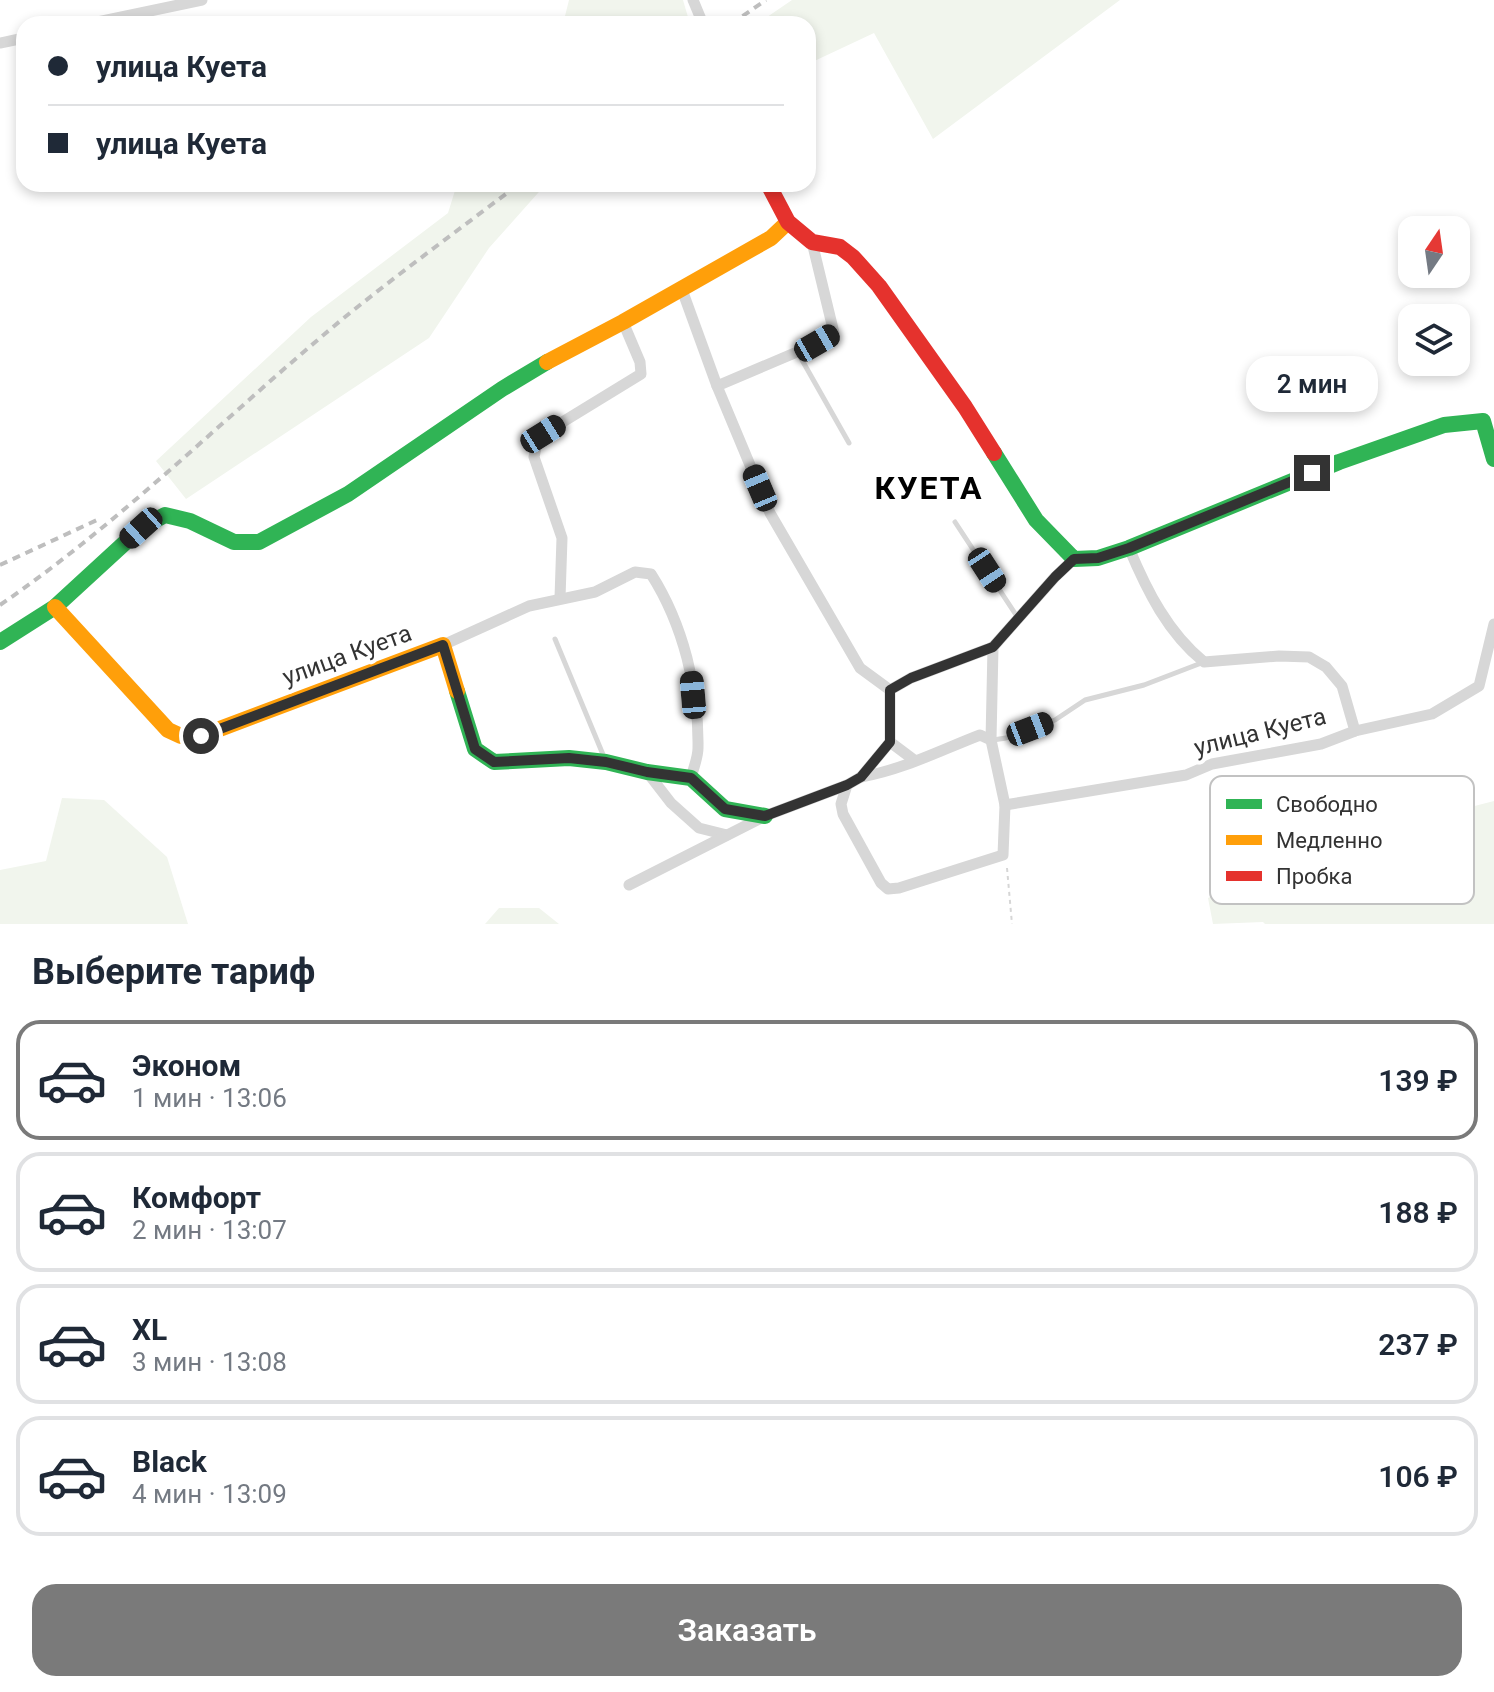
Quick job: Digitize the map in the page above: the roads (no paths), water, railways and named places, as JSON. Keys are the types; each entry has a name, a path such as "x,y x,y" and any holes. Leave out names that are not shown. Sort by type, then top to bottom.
{"street":[{"path":"126,16 202,0"},
{"path":"772,192 788,222 812,242 840,247 879,286 965,407 1036,520 1074,559"},
{"path":"0,642 55,607 141,528 165,515 190,521 234,542 259,542 348,494 559,354 623,322 771,238 788,222"},
{"path":"717,386 834,333 812,242"},
{"path":"681,287 717,386 770,513 860,668 890,690"},
{"path":"560,598 562,538 534,457 537,443 543,434 641,374 640,362 623,322"},
{"path":"890,690 911,678 993,647 1074,559 1098,558 1129,548 1339,462 1444,425 1488,422 1494,459"},
{"path":"1129,548 1141,577 1164,617 1187,648 1204,662"},
{"path":"443,645 529,606 595,592 635,572 651,574 662,591 691,667 699,751 691,778 725,809 765,816"},
{"name":"улица Куета","path":"55,607 168,730 181,736 201,736 443,645 475,749 494,762 569,758 691,778"},
{"path":"1355,731 1432,714 1479,686 1494,624"},
{"path":"847,785 841,804 843,814 881,883 888,889 1003,855 1005,805 991,740 993,647"},
{"name":"улица Куета","path":"1005,805 1186,775 1212,764 1321,744 1355,731 1342,686 1326,667 1309,657 1279,656 1204,662"},
{"path":"861,777 890,742 890,690"},
{"path":"629,885 765,816 861,777 893,771 980,735 991,740"},
{"path":"890,742 914,760"},
{"path":"647,772 671,803 699,828 727,835"}],"lane":[{"path":"797,352 849,443"},
{"path":"955,522 1018,618"},
{"path":"555,639 606,762"},
{"path":"991,740 1006,738 1055,720 1085,700 1144,685 1204,662"}],"railway":[{"path":"743,16 766,0"},
{"path":"0,605 90,538 345,317 508,192"},
{"path":"0,565 97,520"}],"district":[{"name":"КУЕТА","path":"929,488"}]}
